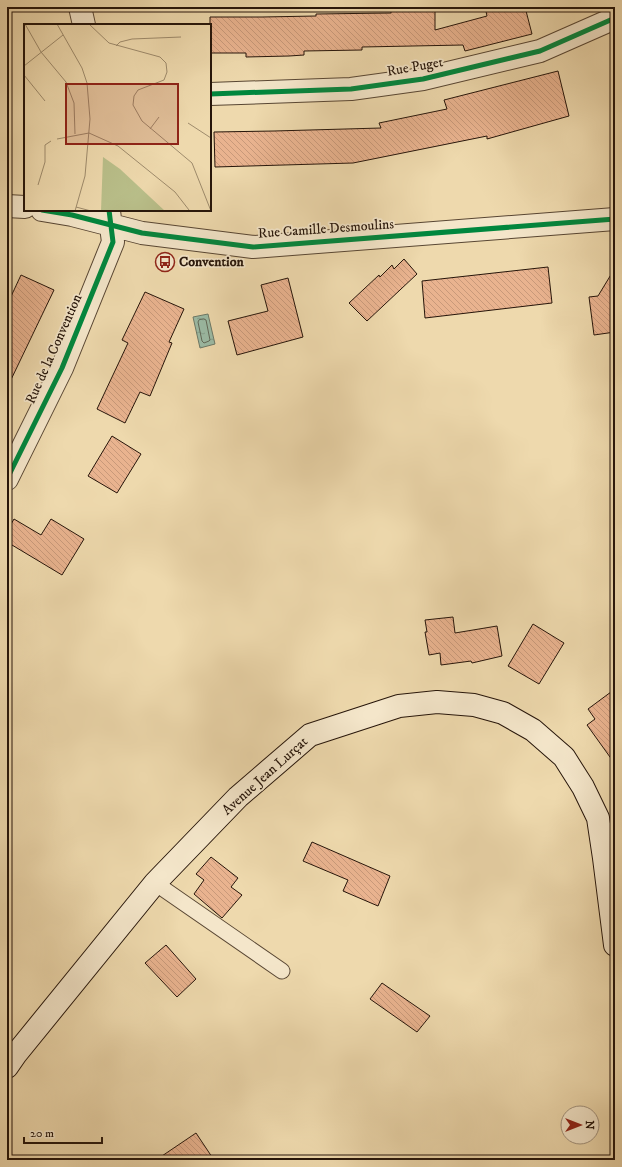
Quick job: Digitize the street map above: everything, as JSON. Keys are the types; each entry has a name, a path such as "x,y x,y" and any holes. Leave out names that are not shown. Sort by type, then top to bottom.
{"street":[{"path":"80,7 84,24"},
{"name":"Rue Puget","path":"211,94 351,89 423,79 540,51 615,18"},
{"path":"7,206 24,207"},
{"name":"Rue Camille Desmoulins","path":"48,211 72,215 110,218 142,233 253,247 615,219"},
{"name":"Rue de la Convention","path":"7,479 62,368 113,242 110,218"},
{"name":"Avenue Jean Lurçat","path":"7,1067 155,883 238,797 310,736 398,706 437,702 474,705 503,713 533,730 564,757 583,788 598,818 615,945"}],"lane":[{"path":"155,883 282,971"}],"water":[{"path":"208,314 215,344 200,348 193,317"}],"building":[{"path":"485,7 525,7 532,34 465,51 463,45 362,47 362,50 304,51 304,55 289,56 246,57 246,53 211,53 210,17 316,16 316,14 391,13 391,9 435,8 435,30 487,16"},
{"path":"558,71 569,116 487,139 487,136 353,163 215,167 214,132 381,128 379,123 447,109 444,100"},
{"path":"404,259 417,274 367,321 349,303 379,275 380,277 392,265 394,269"},
{"path":"548,267 552,303 425,318 422,281"},
{"path":"615,268 615,332 594,335 589,297 598,296"},
{"path":"21,275 54,290 7,388 7,305"},
{"path":"288,278 303,337 237,355 228,321 268,311 261,285"},
{"path":"145,292 184,309 169,342 172,343 150,396 140,392 125,423 97,409 128,343 122,340"},
{"path":"112,436 141,454 117,493 88,476"},
{"path":"14,519 41,535 51,519 84,539 62,575 7,542 7,531"},
{"path":"453,617 455,633 497,626 502,656 472,663 471,661 441,665 440,653 429,655 425,632 427,632 425,620"},
{"path":"533,624 564,643 539,684 508,666"},
{"path":"615,689 615,764 587,725 595,719 588,709"},
{"path":"312,842 390,876 378,906 343,891 348,880 303,861"},
{"path":"211,857 238,878 231,887 242,895 222,918 194,894 204,880 196,874"},
{"path":"166,945 196,979 177,997 145,963"},
{"path":"382,983 430,1016 417,1032 370,999"},
{"path":"196,1133 214,1160 156,1160"}],"cycle path":[{"path":"211,94 351,89 423,79 540,51 615,18"},
{"path":"48,211 72,215 142,233 253,247 615,219"},
{"path":"7,479 62,368 113,242 109,211"}],"place":[{"name":"Convention","path":"165,262"}]}
